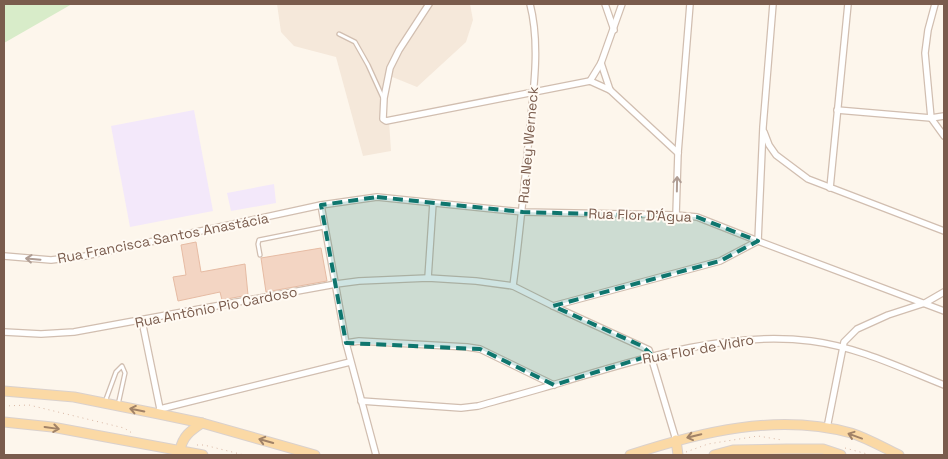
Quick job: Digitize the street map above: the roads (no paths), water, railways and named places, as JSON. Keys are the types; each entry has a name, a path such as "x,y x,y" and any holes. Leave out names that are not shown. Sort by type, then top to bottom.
{"main road":[{"path":"4,391 74,397 118,406 160,411 315,455"},
{"path":"4,422 52,427 179,453 203,455"},
{"path":"179,453 182,440 188,432 202,423"},
{"path":"630,455 676,440 707,433 769,425 827,428 853,434 899,455"},
{"path":"676,440 678,455"},
{"path":"714,455 733,450 787,449 823,450 841,455"}],"street":[{"path":"429,4 394,58 390,68 382,116 386,121 590,81 610,90 678,153"},
{"name":"Rua Ney Werneck","path":"513,286 523,212 533,91 535,23 530,4"},
{"path":"605,4 614,30"},
{"path":"590,81 601,63 622,4"},
{"path":"676,215 678,153 690,4"},
{"path":"553,306 720,261 758,241 763,127 773,4"},
{"path":"830,188 848,4"},
{"path":"935,4 928,30 925,53 931,118 944,136"},
{"path":"601,63 610,90"},
{"path":"837,110 931,118 944,116"},
{"path":"763,127 769,145 776,155 808,178 944,230"},
{"name":"Rua Flor D'Água","path":"321,205 377,197 523,212 697,216 944,311"},
{"path":"428,278 433,203"},
{"path":"321,205 350,362 376,455"},
{"name":"Rua Francisca Santos Anastácia","path":"4,256 51,260 85,256 321,205"},
{"name":"Rua Antônio Pio Cardoso","path":"4,332 41,334 74,332 359,281 428,278 513,286"},
{"path":"513,286 650,350 676,440"},
{"path":"827,428 844,342 857,329 888,315 925,303 944,292"},
{"path":"142,321 160,411 350,362"},
{"name":"Rua Flor de Vidro","path":"361,401 461,408 478,406 652,355 750,339 812,341 842,347 944,385"},
{"path":"346,343 359,341 480,349 554,385"}],"lane":[{"path":"339,34 355,42 384,98"},
{"path":"260,255 259,240 325,227"},
{"path":"104,403 116,372 122,366 125,373 118,406"}]}
